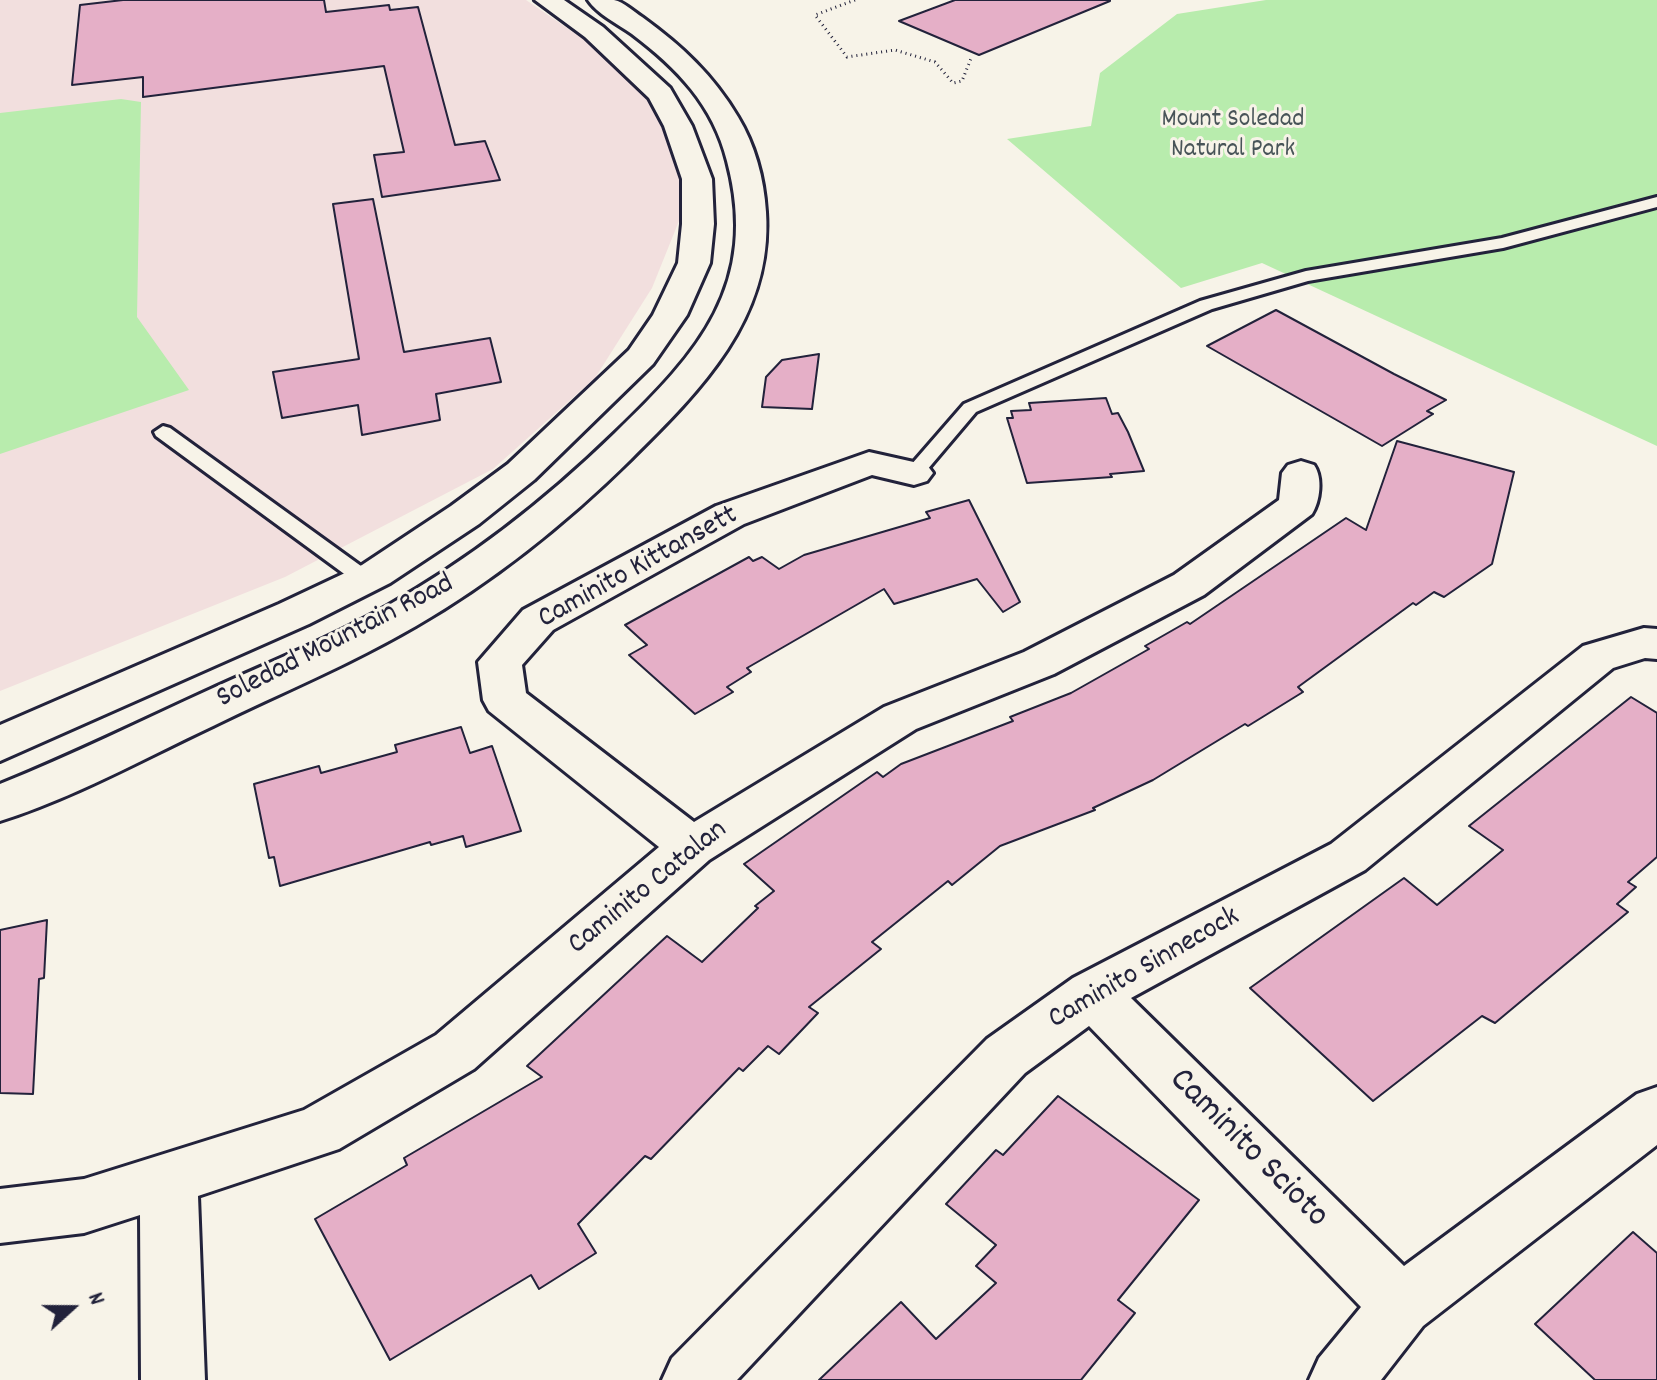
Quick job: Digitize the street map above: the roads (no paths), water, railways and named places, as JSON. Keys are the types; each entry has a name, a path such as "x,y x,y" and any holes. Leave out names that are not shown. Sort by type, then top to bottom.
{"street":[{"name":"Soledad Mountain Road","path":"0,744 280,621 365,579 465,515 521,472 641,357 670,315 694,263 698,224 697,179 678,126 660,94 594,32 547,0"},
{"name":"Soledad Mountain Road","path":"0,803 305,664 421,605 503,551 575,493 699,368 727,321 751,263 749,180 738,145 707,87 631,21 600,0"},
{"name":"Caminito Kittansett","path":"692,847 505,700 500,662 538,620 730,515 869,463 914,473"},
{"name":"Caminito Catalan","path":"0,1216 84,1206 319,1131 455,1052 692,847 900,718 1039,663 1189,585 1298,505 1301,473"},
{"name":"Caminito Sinnecock","path":"694,1380 1006,1056 1092,994 1348,857 1598,657 1644,643 1657,644"},
{"name":"Caminito Scioto","path":"1092,994 1401,1305"},
{"path":"1341,1380 1401,1305 1657,1112"},
{"path":"169,1178 173,1380"}],"lane":[{"path":"914,473 970,408 1206,305 1306,276 1503,243 1657,202"},
{"path":"163,432 365,579"}],"park label":[{"name":"Mount Soledad Natural Park","path":"1233,136"}]}
